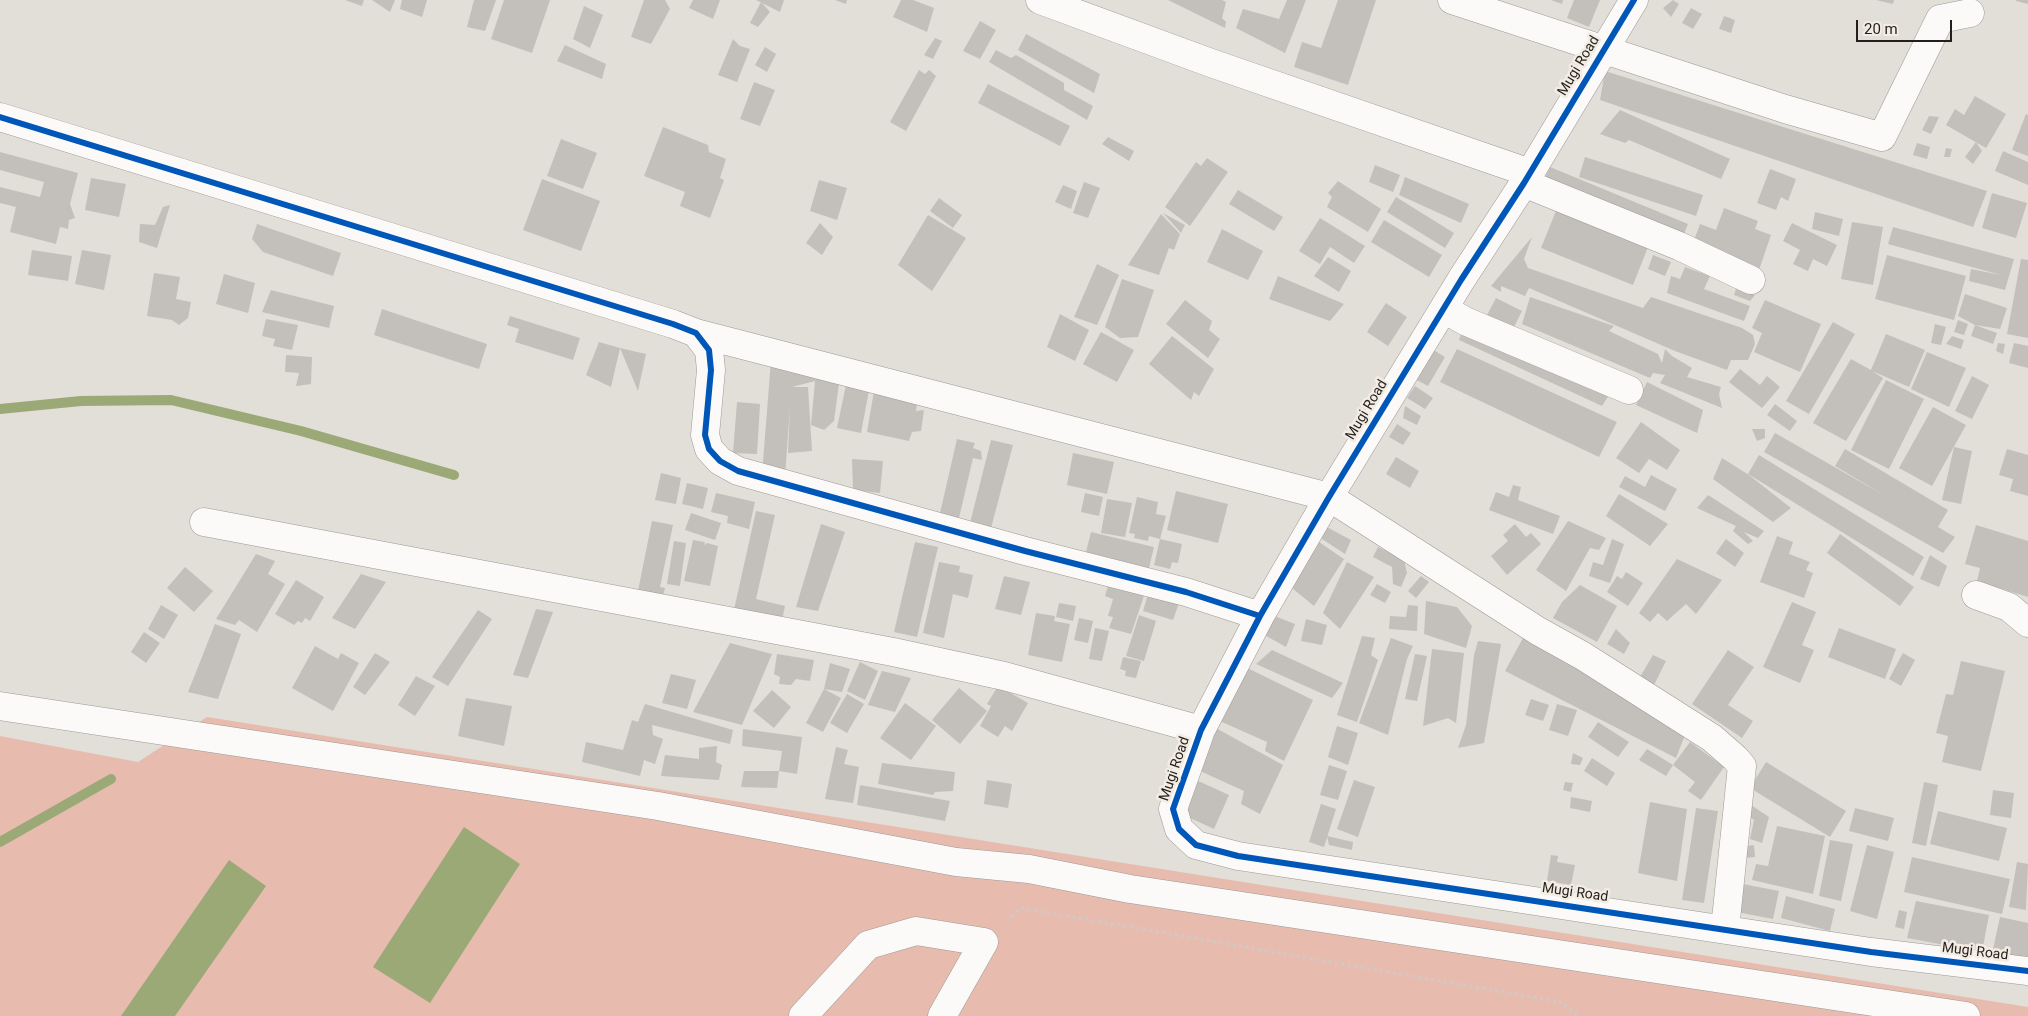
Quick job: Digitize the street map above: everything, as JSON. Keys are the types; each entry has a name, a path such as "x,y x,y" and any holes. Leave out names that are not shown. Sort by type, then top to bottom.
{"street":[{"path":"1040,0 1527,178 1751,280"},
{"path":"1452,0 1785,109 1882,136 1940,19 1970,12"},
{"name":"Mugi Road","path":"1634,0 1602,50 1527,178 1329,497 1260,616 1201,730 1173,809 1179,829 1196,845 1238,856 1871,952 2028,971"},
{"path":"0,117 673,324 696,333 1329,497 1538,631 1583,656 1712,738 1735,758 1742,766 1725,929"},
{"path":"1444,309 1465,321 1628,390"},
{"path":"696,333 708,350 711,370 705,435 709,449 720,461 738,471 987,541 1186,592 1260,616"},
{"path":"204,522 893,652 1004,676 1201,730"},
{"path":"1976,596 2009,608 2028,623"},
{"path":"0,706 658,806 956,862 1028,868 1130,889 1966,1016"},
{"path":"803,1016 868,945 916,931 984,942 942,1016"}],"path":[{"path":"984,942 1021,908 1561,1002 1579,1016"}],"shaded area":[{"path":"207,717 2028,1007 2028,1016 0,1016 0,736 138,762"},
{"path":"464,827 520,864 430,1003 373,967"},
{"path":"229,860 266,886 175,1016 121,1016"}],"building":[{"path":"345,0 364,0 362,6"},
{"path":"372,0 395,0 390,12"},
{"path":"402,0 427,0 422,17 400,9"},
{"path":"474,0 496,0 485,31 467,27"},
{"path":"504,0 550,0 532,53 491,39"},
{"path":"644,0 665,0 670,9 651,44 631,37"},
{"path":"693,0 720,0 713,19 689,8"},
{"path":"756,0 784,0 780,12"},
{"path":"835,0 847,0 846,4"},
{"path":"901,0 913,0 934,8 927,32 893,17"},
{"path":"1168,0 1222,0 1226,2 1222,18 1226,22 1225,28"},
{"path":"1287,0 1306,0 1285,53 1236,28 1243,9 1279,19"},
{"path":"1338,0 1376,0 1348,85 1294,67 1302,42 1321,48"},
{"path":"1551,0 1563,0 1562,4"},
{"path":"1574,0 1600,0 1589,27 1567,18"},
{"path":"1673,0 1679,4 1671,17 1663,8"},
{"path":"1876,0 1894,0 1893,4"},
{"path":"2028,0 2028,4 2016,1"},
{"path":"761,2 770,12 758,27 750,23"},
{"path":"584,6 603,15 590,48 573,39"},
{"path":"1691,8 1702,14 1693,29 1682,23"},
{"path":"1724,16 1735,20 1731,33 1719,29"},
{"path":"980,21 996,30 980,59 963,51"},
{"path":"1026,34 1100,74 1094,93 1018,50"},
{"path":"935,38 942,41 933,59 924,55"},
{"path":"733,39 740,46 750,49 737,82 718,75"},
{"path":"565,45 606,64 602,79 557,61"},
{"path":"765,47 776,54 767,72 755,65"},
{"path":"996,50 1011,58 1016,55 1064,83 1064,90 1093,106 1087,120 989,62"},
{"path":"919,70 925,74 929,70 936,76 906,131 890,122"},
{"path":"1605,71 1987,191 1973,227 1600,100"},
{"path":"754,82 775,90 760,126 740,119"},
{"path":"988,84 1070,126 1060,146 978,103"},
{"path":"1975,96 2006,114 1986,148 1946,125 1955,109 1964,115"},
{"path":"1620,110 1730,159 1721,179 1629,140 1625,143 1600,134"},
{"path":"2026,114 2028,115 2028,156 2012,150"},
{"path":"1929,116 1939,117 1931,134 1922,130"},
{"path":"663,127 708,145 709,152 726,159 720,178 724,180 710,218 680,206 685,192 644,176"},
{"path":"1108,137 1134,151 1129,161 1102,144"},
{"path":"561,139 597,153 583,189 547,176"},
{"path":"1976,142 1982,151 1973,164 1965,157"},
{"path":"1917,143 1930,147 1927,159 1913,155"},
{"path":"1946,148 1952,149 1950,157 1944,157"},
{"path":"2003,151 2028,162 2028,185 1995,171"},
{"path":"0,152 78,173 70,204 75,218 69,220 68,229 60,227 56,244 10,232 16,207 0,203 0,187 40,197 44,182 0,170"},
{"path":"1585,157 1703,195 1696,216 1579,177"},
{"path":"1207,158 1228,172 1190,226 1165,207 1196,162 1201,166"},
{"path":"1375,165 1400,175 1393,192 1369,182"},
{"path":"1550,167 1688,224 1679,246 1540,189"},
{"path":"1770,169 1796,179 1788,201 1781,197 1776,210 1757,203"},
{"path":"1405,177 1469,204 1461,223 1399,195"},
{"path":"91,178 126,184 119,217 85,210"},
{"path":"542,179 600,201 581,251 523,230"},
{"path":"819,180 847,188 837,220 810,211"},
{"path":"1338,181 1381,209 1368,232 1327,207 1332,197 1328,193"},
{"path":"1084,182 1100,188 1088,218 1073,213"},
{"path":"1063,185 1077,191 1071,209 1055,202"},
{"path":"1238,190 1283,217 1274,231 1229,204"},
{"path":"1992,193 2027,203 2016,238 1982,228"},
{"path":"1396,197 1454,233 1445,248 1387,212"},
{"path":"939,198 962,215 953,228 930,211"},
{"path":"170,205 157,248 139,242 140,224 155,225 163,207"},
{"path":"1724,208 1758,221 1755,229 1771,235 1758,273 1687,259 1700,224 1716,230"},
{"path":"1556,211 1648,247 1633,285 1541,248"},
{"path":"1815,212 1843,219 1839,236 1812,229"},
{"path":"1163,213 1185,225 1181,233"},
{"path":"1161,214 1180,234 1174,250 1169,248 1159,275 1128,265"},
{"path":"928,215 966,238 932,291 898,265"},
{"path":"1320,218 1365,246 1354,263 1330,247 1320,264 1299,251"},
{"path":"1384,220 1442,255 1429,277 1371,242"},
{"path":"1852,222 1883,227 1873,285 1841,279"},
{"path":"820,223 833,237 822,255 806,243"},
{"path":"1792,223 1837,245 1827,266 1813,259 1808,271 1793,264 1800,250 1783,241"},
{"path":"257,224 341,253 333,276 263,252 252,239"},
{"path":"1893,227 2014,259 2005,290 1969,281 1971,269 2001,275 1888,244"},
{"path":"1222,229 1263,251 1248,280 1207,262"},
{"path":"1532,237 1524,259 1528,268 1643,308 1651,297 1742,328 1753,335 1755,344 1748,360 1731,360 1727,370 1675,351 1529,288 1525,296 1501,286 1501,292 1491,286"},
{"path":"32,250 72,256 68,281 28,275"},
{"path":"82,250 111,255 104,290 75,284"},
{"path":"1653,255 1671,262 1665,276 1648,269"},
{"path":"1887,255 1966,276 1954,320 1875,299"},
{"path":"1328,257 1351,271 1339,292 1314,276"},
{"path":"2021,259 2028,260 2028,338 2007,334"},
{"path":"1097,264 1119,275 1097,325 1074,317"},
{"path":"1685,267 1710,276 1704,289 1750,306 1744,321 1667,293 1671,276 1680,279"},
{"path":"154,273 180,277 176,299 191,302 188,318 179,325 172,320 147,316"},
{"path":"224,274 255,283 248,313 216,304"},
{"path":"1278,276 1344,304 1330,321 1269,299"},
{"path":"1122,279 1154,290 1138,337 1120,338 1105,327"},
{"path":"1736,289 1755,295 1750,301 1734,295"},
{"path":"271,290 334,306 329,328 262,312"},
{"path":"1965,294 2007,308 2000,329 1975,325 1958,316"},
{"path":"1530,297 1614,326 1609,331 1658,354 1662,363 1665,349 1672,356 1692,368 1687,377 1721,387 1719,394 1722,408 1660,383 1665,375 1653,373 1650,378 1522,324"},
{"path":"1496,298 1522,311 1514,327 1485,319"},
{"path":"1185,300 1212,321 1209,330 1220,339 1208,358 1166,324"},
{"path":"1765,300 1821,324 1800,372 1754,352 1762,333 1752,328"},
{"path":"1386,303 1407,317 1388,346 1367,332"},
{"path":"382,309 487,344 479,369 374,335"},
{"path":"1060,314 1089,330 1075,361 1047,347"},
{"path":"510,316 580,338 573,360 515,342 519,329 507,325"},
{"path":"266,319 298,325 292,350 273,346 275,339 262,336"},
{"path":"1958,320 1968,324 1964,335 1954,332"},
{"path":"1465,321 1611,392 1602,406 1459,340"},
{"path":"1833,322 1855,334 1809,414 1786,401"},
{"path":"1935,324 1946,327 1941,345 1931,343"},
{"path":"1975,325 1997,333 1993,344 1971,336"},
{"path":"1101,332 1134,350 1117,382 1083,364"},
{"path":"1886,334 1925,350 1909,387 1872,371 1883,378 1846,441 1813,423 1851,359 1871,370"},
{"path":"1172,336 1214,369 1199,396 1194,392 1191,400 1149,364"},
{"path":"1952,336 1964,340 1961,349 1946,344"},
{"path":"599,342 620,348 611,387 586,375"},
{"path":"1998,343 2005,344 2003,354 1996,351"},
{"path":"2014,343 2028,346 2028,368 2009,363"},
{"path":"620,348 646,354 638,391"},
{"path":"1430,348 1445,357 1428,386 1413,378"},
{"path":"1457,349 1617,422 1599,457 1440,382"},
{"path":"1927,352 1966,368 1949,407 1911,389"},
{"path":"286,355 312,357 311,384 296,386 299,373 285,372"},
{"path":"771,360 813,365 815,381 792,387 808,387 812,451 788,453 790,407 785,476 762,474"},
{"path":"1740,369 1760,385 1767,376 1780,387 1762,408 1729,382"},
{"path":"816,370 840,376 834,421 824,430 811,425"},
{"path":"1972,376 1989,385 1972,419 1955,411"},
{"path":"847,380 870,385 861,433 837,428"},
{"path":"1886,380 1924,399 1889,469 1851,450"},
{"path":"1647,382 1703,410 1697,433 1636,405"},
{"path":"1415,386 1433,398 1425,409 1407,398"},
{"path":"874,391 917,403 916,411 924,410 921,431 912,432 909,441 867,432"},
{"path":"737,402 760,404 757,454 733,453"},
{"path":"1775,404 1797,421 1790,431 1767,415"},
{"path":"1405,406 1421,416 1417,425 1403,418"},
{"path":"1933,407 1966,425 1932,486 1899,468"},
{"path":"1641,422 1680,450 1667,470 1649,459 1639,473 1616,458"},
{"path":"1397,424 1411,433 1403,445 1389,437"},
{"path":"1752,429 1765,429 1765,438 1757,441"},
{"path":"1775,433 1887,497 1835,466 1845,449 1948,510 1938,527 1955,537 1943,553 1764,452"},
{"path":"957,439 975,443 973,448 981,451 982,460 973,458 959,518 940,513"},
{"path":"991,440 1013,445 991,528 970,523"},
{"path":"1954,447 1972,451 1961,504 1942,500"},
{"path":"2007,449 2028,455 2028,496 2010,491 2013,479 1999,475"},
{"path":"1073,453 1114,462 1107,494 1067,485"},
{"path":"1759,455 1924,557 1913,576 1748,474"},
{"path":"1396,457 1419,471 1410,488 1386,474"},
{"path":"1722,458 1749,475 1791,508 1773,522 1713,479"},
{"path":"852,459 883,461 880,493 853,490"},
{"path":"661,473 681,478 676,504 655,500"},
{"path":"1651,475 1677,489 1665,511 1619,487 1625,476 1645,487"},
{"path":"687,483 708,488 703,509 682,504"},
{"path":"1513,485 1521,487 1518,500 1560,516 1553,534 1489,510 1496,492 1509,497"},
{"path":"1176,491 1228,504 1218,543 1167,530"},
{"path":"716,493 755,502 749,529 727,523 728,516 711,512"},
{"path":"1085,493 1103,497 1099,516 1081,512"},
{"path":"1619,494 1668,524 1650,546 1606,516"},
{"path":"1708,495 1764,531 1758,538 1744,532 1753,541 1748,544 1733,531 1736,526 1697,508"},
{"path":"1137,497 1158,502 1156,514 1166,516 1160,539 1149,536 1148,541 1134,538 1135,534 1129,533"},
{"path":"1107,499 1132,503 1125,537 1101,533"},
{"path":"756,511 775,515 756,599 785,606 781,625 733,614"},
{"path":"691,513 721,523 715,540 685,530"},
{"path":"652,521 673,525 660,587 665,588 663,596 638,591"},
{"path":"1568,521 1606,538 1599,550 1590,548 1566,591 1536,570"},
{"path":"821,524 845,532 818,611 796,607"},
{"path":"1515,524 1526,537 1531,533 1541,544 1507,575 1491,556 1508,541 1503,535"},
{"path":"1323,525 1351,540 1345,554 1319,537"},
{"path":"1976,525 2028,541 2028,597 1977,581 1980,568 1965,564"},
{"path":"1091,532 1154,547 1149,568 1086,552"},
{"path":"1840,534 1914,587 1900,606 1827,553"},
{"path":"1777,536 1793,542 1789,554 1810,562 1806,570 1813,573 1804,598 1760,582"},
{"path":"1313,538 1344,559 1314,606 1282,580"},
{"path":"1160,539 1182,544 1178,563 1172,562 1170,569 1154,565"},
{"path":"1612,539 1624,544 1610,583 1589,576 1593,562 1603,565"},
{"path":"1726,539 1744,553 1735,567 1716,553"},
{"path":"693,540 705,542 704,545 707,543 718,546 710,586 684,581"},
{"path":"674,541 686,543 680,586 667,584"},
{"path":"915,542 938,547 917,637 894,632"},
{"path":"1378,547 1404,560 1407,573 1401,587 1393,584 1392,567 1373,557"},
{"path":"256,554 275,561 268,574 285,584 257,632 239,620 235,625 216,619"},
{"path":"1930,555 1947,566 1939,587 1920,579"},
{"path":"1677,559 1722,580 1696,614 1686,604 1667,621 1658,613 1650,622 1639,613"},
{"path":"939,562 960,566 959,572 973,575 968,598 953,594 944,638 923,633"},
{"path":"1347,562 1374,577 1340,629 1323,613"},
{"path":"185,567 213,591 194,612 167,588"},
{"path":"1626,572 1643,583 1628,606 1607,592 1617,576 1622,579"},
{"path":"361,574 386,582 355,629 332,618"},
{"path":"1004,576 1030,582 1021,615 995,609"},
{"path":"1421,576 1429,582 1416,598 1408,591"},
{"path":"1110,579 1146,590 1131,634 1109,628 1113,617 1108,616 1113,599 1105,596"},
{"path":"296,580 324,597 310,621 305,618 302,623 298,621 294,625 275,614"},
{"path":"1377,584 1391,592 1385,603 1370,595"},
{"path":"1580,585 1617,606 1597,642 1553,618 1562,602"},
{"path":"1149,591 1180,600 1173,620 1143,611"},
{"path":"1426,601 1457,607 1472,626 1466,648 1424,634"},
{"path":"1792,602 1816,612 1802,645 1814,650 1800,683 1763,667"},
{"path":"1059,603 1076,606 1073,621 1056,617"},
{"path":"161,605 178,615 164,639 148,629"},
{"path":"1408,605 1418,606 1417,631 1389,629 1390,616 1406,617"},
{"path":"536,609 553,612 528,678 513,675"},
{"path":"478,610 492,619 448,686 432,677"},
{"path":"1036,613 1055,616 1054,621 1070,624 1062,662 1028,655"},
{"path":"1267,613 1295,624 1286,647 1259,632"},
{"path":"1139,615 1156,621 1144,661 1126,656"},
{"path":"1079,618 1093,621 1088,643 1074,640"},
{"path":"1306,619 1327,625 1322,645 1301,641"},
{"path":"215,624 241,634 218,699 188,692"},
{"path":"1095,628 1109,631 1102,661 1089,659"},
{"path":"1839,628 1896,649 1885,679 1828,657"},
{"path":"1616,629 1630,643 1624,654 1607,644"},
{"path":"144,632 160,643 146,663 131,652"},
{"path":"1362,636 1375,638 1371,655 1378,660 1357,722 1337,715"},
{"path":"1391,638 1413,646 1407,659 1388,735 1359,723"},
{"path":"1523,638 1687,730 1676,758 1505,671"},
{"path":"1478,641 1501,644 1484,743 1458,748 1466,725 1474,655"},
{"path":"730,643 772,654 742,725 693,712"},
{"path":"315,646 338,659 341,653 359,663 333,711 292,688"},
{"path":"1432,649 1464,653 1456,723 1448,718 1423,726"},
{"path":"1272,650 1343,683 1332,698 1256,664"},
{"path":"1728,650 1754,667 1728,705 1753,721 1742,738 1692,704"},
{"path":"375,653 390,662 365,695 353,687"},
{"path":"1903,653 1915,660 1901,686 1889,679"},
{"path":"777,654 814,660 810,681 796,679 791,685 779,684 780,677 774,674"},
{"path":"1415,654 1427,656 1417,701 1405,699"},
{"path":"1653,655 1666,661 1654,685 1640,677"},
{"path":"1123,657 1141,661 1136,678 1125,676 1126,671 1120,669"},
{"path":"1961,661 2005,671 1981,771 1942,762 1948,736 1936,733 1946,694 1953,695"},
{"path":"860,662 878,671 865,700 847,691"},
{"path":"830,663 850,669 842,692 824,689"},
{"path":"1237,663 1313,700 1284,761 1265,751 1267,742 1213,718"},
{"path":"882,671 911,678 895,712 868,705"},
{"path":"671,674 696,680 687,709 662,703"},
{"path":"416,676 435,686 415,716 398,705"},
{"path":"998,686 1028,703 1012,731 1005,726 998,737 980,726 991,706 987,704"},
{"path":"959,688 987,711 960,744 932,720"},
{"path":"824,689 841,698 823,732 806,723"},
{"path":"772,690 791,707 774,728 753,711"},
{"path":"847,694 864,704 847,733 830,723"},
{"path":"466,698 512,706 504,746 458,736"},
{"path":"1531,699 1549,705 1543,721 1525,715"},
{"path":"905,703 936,726 911,760 880,738"},
{"path":"645,704 733,730 730,744 652,725 653,735 663,739 655,764 644,760 640,776 582,762 586,742 623,750 632,720 638,722"},
{"path":"1557,704 1577,710 1568,736 1549,730"},
{"path":"1598,722 1629,742 1618,757 1588,737"},
{"path":"1337,726 1358,733 1348,765 1328,757"},
{"path":"1214,727 1283,765 1260,814 1241,804 1244,791 1200,771"},
{"path":"743,729 802,737 797,774 779,771 782,751 742,746"},
{"path":"1690,742 1724,767 1701,800 1688,791 1695,782 1673,765"},
{"path":"717,746 716,762 722,765 719,780 661,776 665,755 699,759 699,748"},
{"path":"836,747 848,750 844,764 859,767 853,803 825,799"},
{"path":"1647,749 1673,765 1666,776 1639,760"},
{"path":"1573,753 1583,758 1580,765 1571,764"},
{"path":"1592,758 1615,773 1607,786 1584,771"},
{"path":"1766,762 1846,811 1830,837 1750,788"},
{"path":"882,763 955,772 953,791 935,792 933,795 878,784"},
{"path":"1329,765 1347,771 1338,800 1320,795"},
{"path":"744,771 779,771 777,788 741,787"},
{"path":"1194,779 1229,795 1214,829 1177,812"},
{"path":"987,780 1012,784 1008,808 984,804"},
{"path":"1354,780 1375,787 1358,837 1337,829"},
{"path":"1565,782 1573,783 1571,792 1563,790"},
{"path":"1924,782 1938,785 1926,846 1912,843"},
{"path":"860,785 950,801 945,821 857,805"},
{"path":"1993,790 2014,793 2011,818 1990,815"},
{"path":"1571,797 1592,801 1590,812 1570,808"},
{"path":"1650,802 1687,809 1677,881 1638,873"},
{"path":"1321,804 1336,809 1324,847 1309,842"},
{"path":"1751,805 1769,817 1762,843 1750,839 1754,820 1745,813"},
{"path":"1696,808 1718,811 1704,903 1682,900"},
{"path":"1855,808 1894,818 1888,841 1849,831"},
{"path":"1938,811 2007,828 1999,861 1930,844"},
{"path":"1777,826 1825,836 1813,894 1752,880 1756,864 1768,866"},
{"path":"1327,836 1353,842 1352,850 1329,845"},
{"path":"1830,840 1853,844 1841,901 1819,896"},
{"path":"1754,845 1755,857 1742,858 1741,847"},
{"path":"1867,845 1894,852 1877,919 1850,911"},
{"path":"1551,855 1558,856 1557,862 1575,865 1571,885 1547,881"},
{"path":"1912,857 2010,879 2002,914 1904,892"},
{"path":"2017,862 2028,864 2026,910 2009,907"},
{"path":"1743,884 1779,891 1773,919 1737,912"},
{"path":"1786,896 1835,909 1830,931 1781,918"},
{"path":"1916,901 1989,915 1982,952 1907,938"},
{"path":"1899,910 1907,912 1904,929 1895,927"},
{"path":"2000,917 2028,923 2028,961 1992,954"}],"waterway":[{"path":"0,409 81,401 171,400 301,431 454,475"},
{"path":"0,842 111,779"}],"cycle path":[{"path":"1634,0 1524,183 1461,280 1329,497 1260,616 1201,730 1173,809 1179,829 1196,845 1238,856 1871,952 2028,971"},
{"path":"0,117 673,324 696,333 709,350 711,370 705,435 709,449 720,461 738,471 1025,551 1186,592 1260,616"}]}
